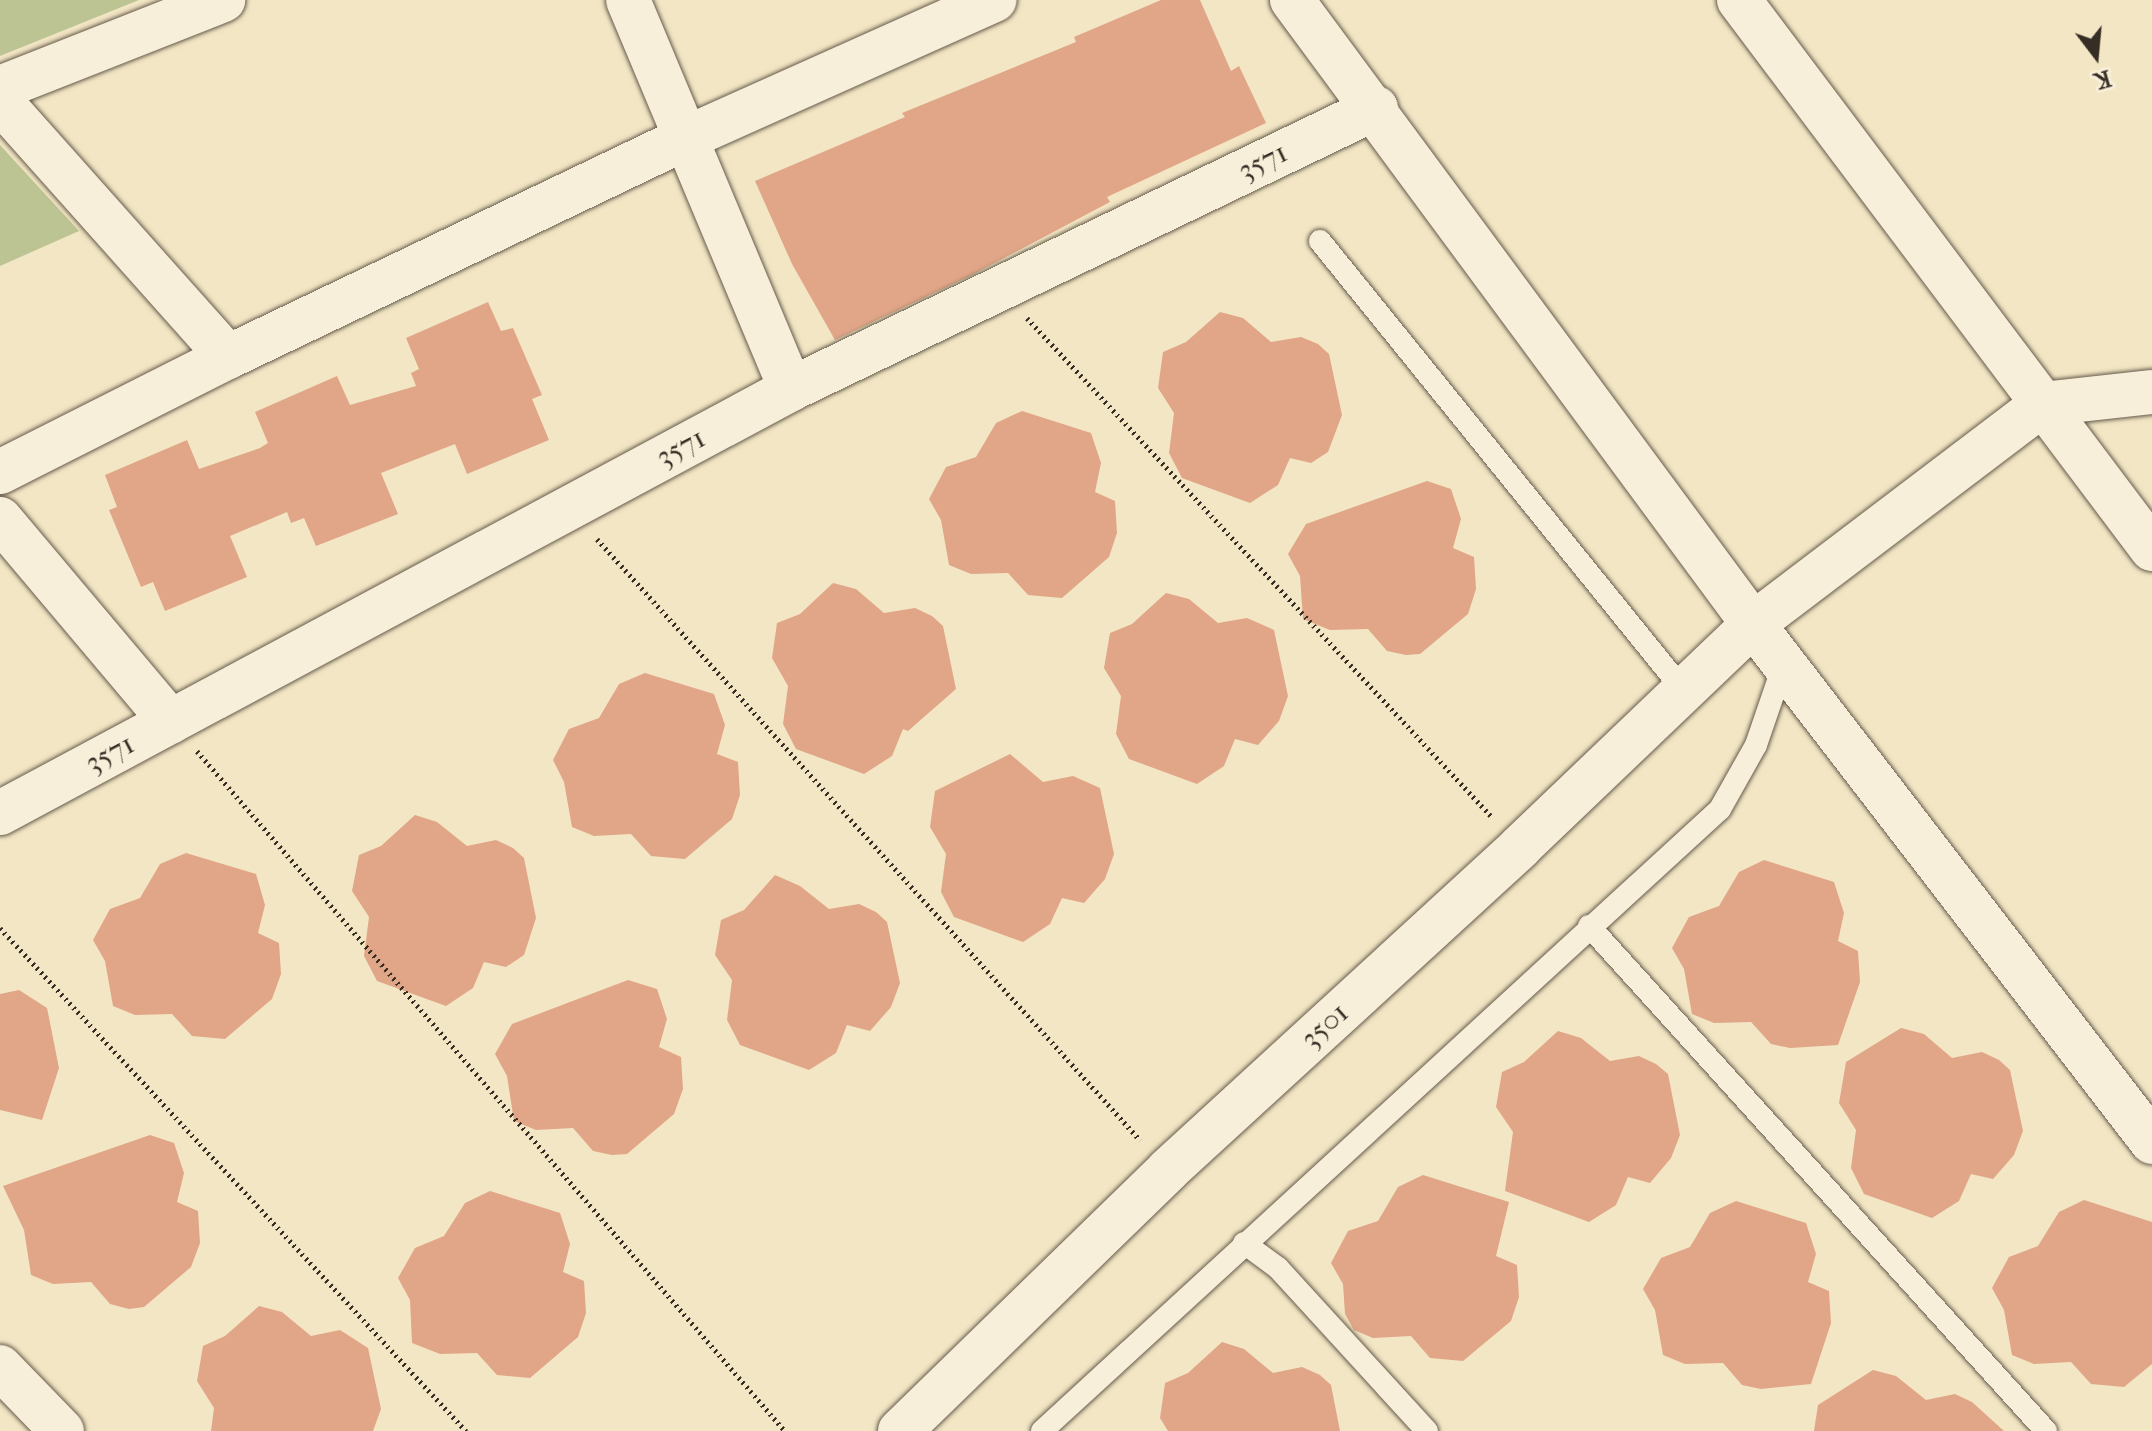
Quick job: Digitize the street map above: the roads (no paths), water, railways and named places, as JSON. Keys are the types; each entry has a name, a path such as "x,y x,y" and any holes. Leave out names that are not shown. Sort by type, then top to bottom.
{"street":[{"path":"0,88 223,0"},
{"path":"628,0 791,389"},
{"path":"0,472 228,357 686,138 995,0"},
{"path":"1292,0 1376,108 1753,624 2152,1142"},
{"path":"1739,0 2152,549"},
{"path":"0,101 228,357"},
{"name":"3571","path":"0,813 791,389 1376,108"},
{"path":"2043,404 2152,392"},
{"name":"3501","path":"900,1431 1168,1170 1520,847 1753,624 2043,404"},
{"path":"0,519 171,722"},
{"path":"0,1367 62,1431"}],"lane":[{"path":"1320,241 1684,691"},
{"path":"1042,1431 1720,809 1756,745 1784,663"},
{"path":"1589,926 2046,1431"},
{"path":"1244,1243 1278,1268 1427,1431"}]}
